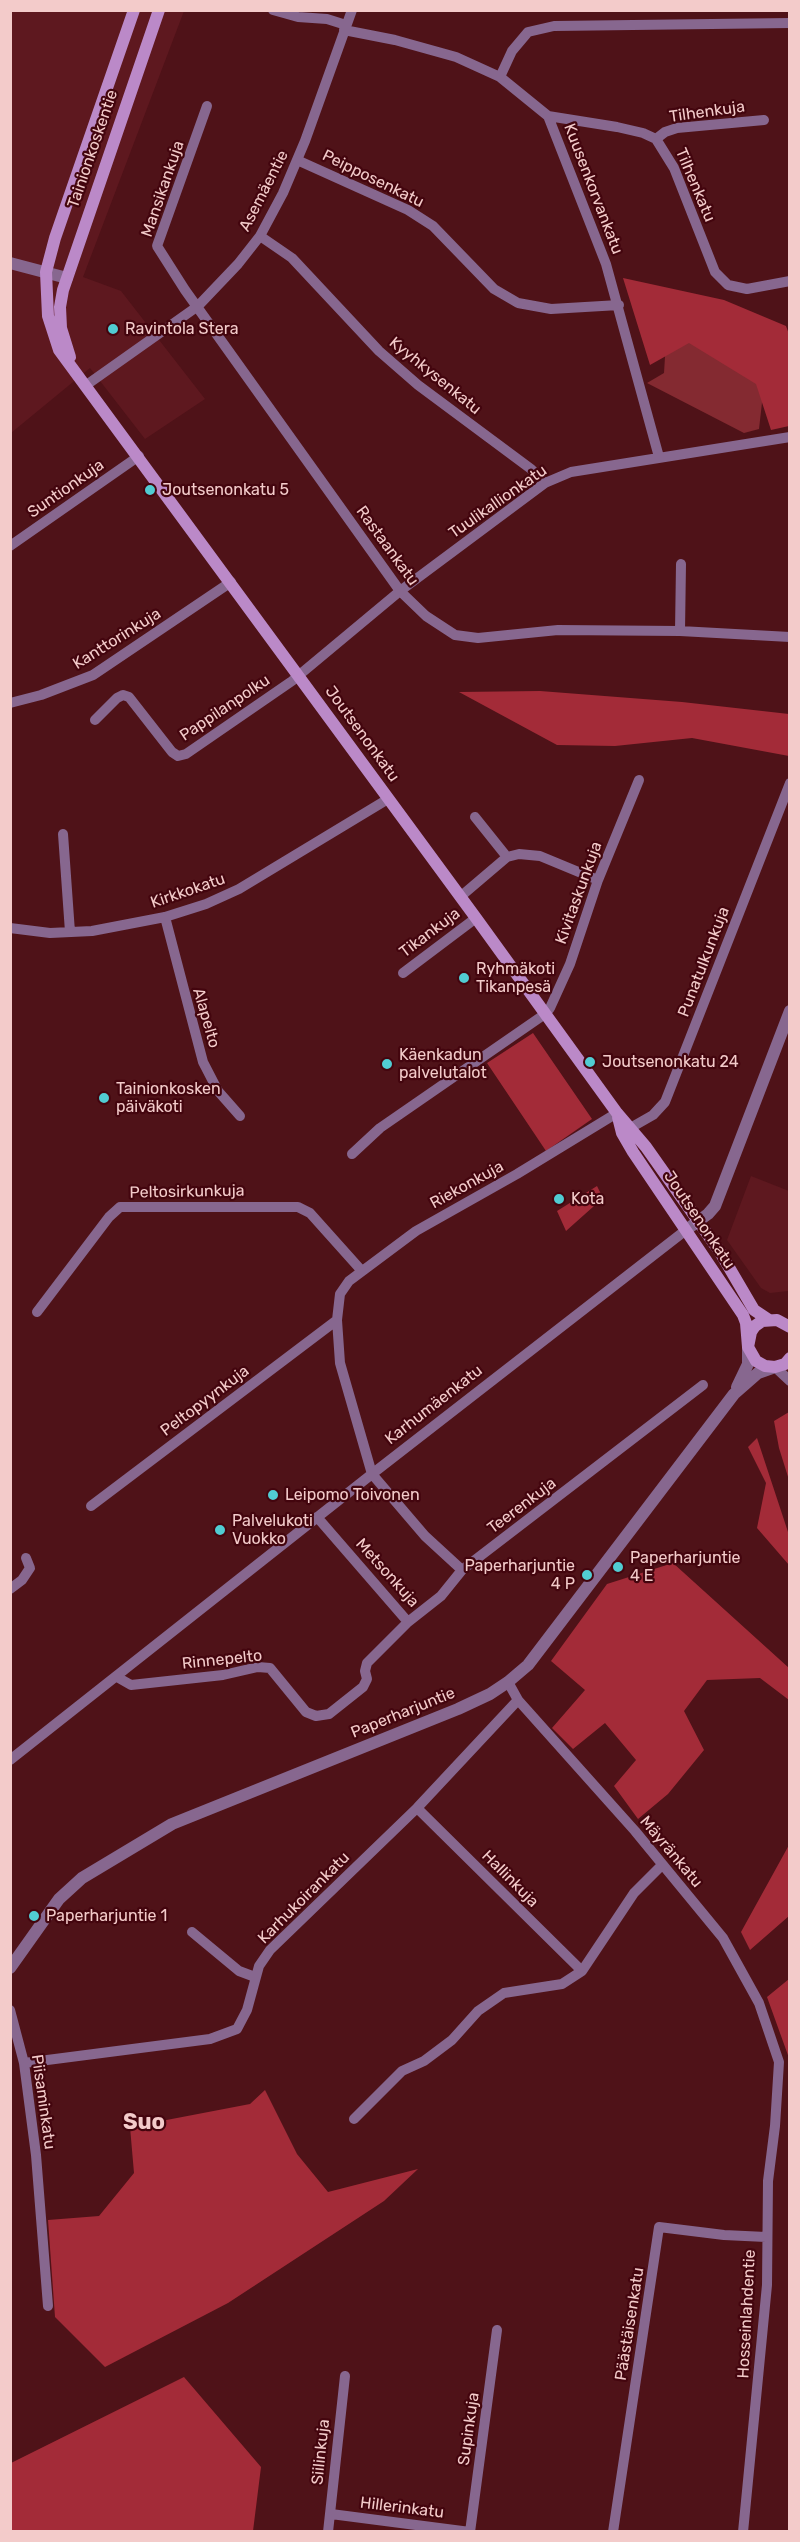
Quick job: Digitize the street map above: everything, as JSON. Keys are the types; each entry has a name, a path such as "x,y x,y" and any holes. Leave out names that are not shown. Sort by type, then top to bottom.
{"main road":[{"name":"Tainionkoskentie","path":"46,272 55,238 134,10"},
{"name":"Tainionkoskentie","path":"67,278 159,10"},
{"name":"Joutsenonkatu","path":"46,272 45,293 52,332 59,350 139,456 617,1113 686,1230 743,1315 748,1347"},
{"name":"Joutsenonkatu","path":"67,278 60,307 61,328 81,381"},
{"name":"Joutsenonkatu","path":"626,1130 698,1222 730,1268 754,1310 769,1320"},
{"path":"789,1324 769,1320 755,1326 748,1347 756,1361 775,1367 785,1364 789,1358"}],"street":[{"name":"Kuusenkorvankatu","path":"273,10 297,16 327,19 345,28 456,57 500,77 548,116 606,264 659,457"},
{"name":"Asemäentie","path":"81,381 198,306 238,264 260,236 283,194 297,160 352,10"},
{"path":"500,77 512,51 528,32 554,26 789,23"},
{"name":"Mansikankuja","path":"198,306 157,246 207,106"},
{"name":"Tilhenkatu","path":"548,116 617,126 656,139 674,168 715,272 728,285 747,289 789,281"},
{"name":"Tilhenkuja","path":"656,139 665,132 677,128 764,120"},
{"name":"Peipposenkatu","path":"297,160 408,210 433,226 494,290 518,303 551,309 619,305"},
{"name":"Kyyhkysenkatu","path":"260,236 292,258 379,351 418,385 531,469 545,483"},
{"path":"10,263 67,278"},
{"name":"Rastaankatu","path":"198,306 400,591 426,616 455,635 478,638 558,630 680,631 789,637"},
{"name":"Tuulikallionkatu","path":"299,675 400,591 545,483 571,472 789,437"},
{"name":"Suntionkuja","path":"10,546 139,456"},
{"path":"680,631 681,564"},
{"name":"Kanttorinkuja","path":"10,703 41,695 93,675 231,582"},
{"name":"Pappilanpolku","path":"95,720 117,699 123,695 129,697 178,756 195,750 299,675"},
{"name":"Kivitaskunkuja","path":"545,1014 570,964 598,880 639,780"},
{"name":"Punatulkunkuja","path":"626,1130 653,1115 665,1102 789,783"},
{"name":"Kirkkokatu","path":"10,928 31,932 70,932 114,928 165,917 206,904 239,889 388,799"},
{"path":"475,817 507,857"},
{"path":"63,834 70,932"},
{"path":"460,897 507,857 519,854 540,856 598,880"},
{"name":"Alapelto","path":"165,917 203,1062 218,1091 240,1116"},
{"name":"Tikankuja","path":"403,973 476,918"},
{"name":"Karhumäenkatu","path":"10,1760 317,1517 698,1222 715,1206 789,1011"},
{"path":"352,1154 380,1128 545,1014"},
{"name":"Riekonkuja","path":"337,1320 340,1294 361,1270 416,1231 517,1174 617,1113"},
{"name":"Peltosirkunkuja","path":"37,1312 109,1217 120,1208 298,1207 310,1213 361,1270"},
{"path":"337,1320 340,1363 372,1474 425,1536 462,1570"},
{"name":"Peltopyynkuja","path":"91,1506 337,1320"},
{"name":"Paperharjuntie","path":"734,1394 748,1364 748,1347"},
{"path":"775,1367 789,1381"},
{"name":"Paperharjuntie","path":"10,1968 59,1899 82,1878 172,1824 458,1709 508,1683 528,1665 734,1394 758,1373 775,1367"},
{"name":"Teerenkuja","path":"462,1570 703,1385"},
{"name":"Metsonkuja","path":"317,1517 408,1622 441,1596 462,1570"},
{"path":"10,1589 22,1580 30,1568 26,1558"},
{"name":"Rinnepelto","path":"117,1677 131,1685 223,1675 258,1667 270,1668 306,1712 316,1716 329,1714 363,1687 367,1679 365,1671 368,1663 408,1622"},
{"name":"Mäyränkatu","path":"508,1683 518,1700 635,1831 723,1938 759,2003 779,2062"},
{"name":"Karhukoirankatu","path":"24,2063 210,2039 237,2029 247,2010 259,1966 270,1950 417,1808 518,1700"},
{"name":"Hallinkuja","path":"417,1808 582,1971"},
{"path":"354,2119 402,2071 424,2061 452,2040 478,2011 504,1993 562,1984 582,1971 634,1893 662,1865"},
{"path":"192,1932 239,1971 255,1977"},
{"name":"Piisaminkatu","path":"10,2010 24,2063 36,2155 48,2307"},
{"name":"Hosseinlahdentie","path":"743,2532 767,2285 768,2181 775,2126 779,2062"},
{"name":"Päästäisenkatu","path":"614,2532 659,2227 724,2235 766,2237"},
{"name":"Supinkuja","path":"470,2532 497,2330"},
{"name":"Siilinkuja","path":"328,2532 345,2376"},
{"name":"Hillerinkatu","path":"331,2514 470,2532"}],"shaded area":[{"path":"10,11 184,11 83,277 121,291 205,399 145,439 90,368 11,433"},
{"path":"623,278 724,300 786,326 790,337 789,426 771,430 756,384 689,343 650,365"},
{"path":"667,324 764,385 759,429 744,433 647,383 664,373"},
{"path":"540,691 682,702 789,714 789,756 692,738 615,746 557,745 459,692"},
{"path":"533,1033 592,1119 546,1151 487,1063"},
{"path":"751,1176 789,1191 788,1291 770,1293 761,1288 727,1240"},
{"path":"597,1186 603,1198 566,1231 557,1211"},
{"path":"789,1412 789,1480 779,1448 774,1421"},
{"path":"757,1438 789,1535 789,1565 757,1528 766,1483 748,1447"},
{"path":"673,1563 789,1668 789,1700 760,1678 707,1680 684,1711 704,1750 668,1794 638,1819 614,1786 636,1760 605,1723 573,1749 552,1728 585,1690 551,1661 607,1584"},
{"path":"789,1845 789,1916 750,1950 741,1932"},
{"path":"789,1979 789,2058 767,1997"},
{"path":"265,2090 297,2154 328,2192 418,2169 384,2201 228,2303 105,2367 55,2317 48,2220 99,2216 134,2173 130,2127 250,2104"},
{"path":"184,2377 261,2467 253,2531 11,2531 11,2463"}],"place":[{"name":"Ravintola Stera","path":"113,329"},
{"name":"Joutsenonkatu 5","path":"150,490"},
{"name":"Ryhmäkoti Tikanpesä","path":"464,978"},
{"name":"Joutsenonkatu 24","path":"590,1062"},
{"name":"Käenkadun palvelutalot","path":"387,1064"},
{"name":"Tainionkosken päiväkoti","path":"104,1098"},
{"name":"Kota","path":"559,1199"},
{"name":"Leipomo Toivonen","path":"273,1495"},
{"name":"Palvelukoti Vuokko","path":"220,1530"},
{"name":"Paperharjuntie 4 E","path":"618,1567"},
{"name":"Paperharjuntie 4 P","path":"587,1575"},
{"name":"Paperharjuntie 1","path":"34,1916"}],"district":[{"name":"Suo","path":"144,2123"}]}
